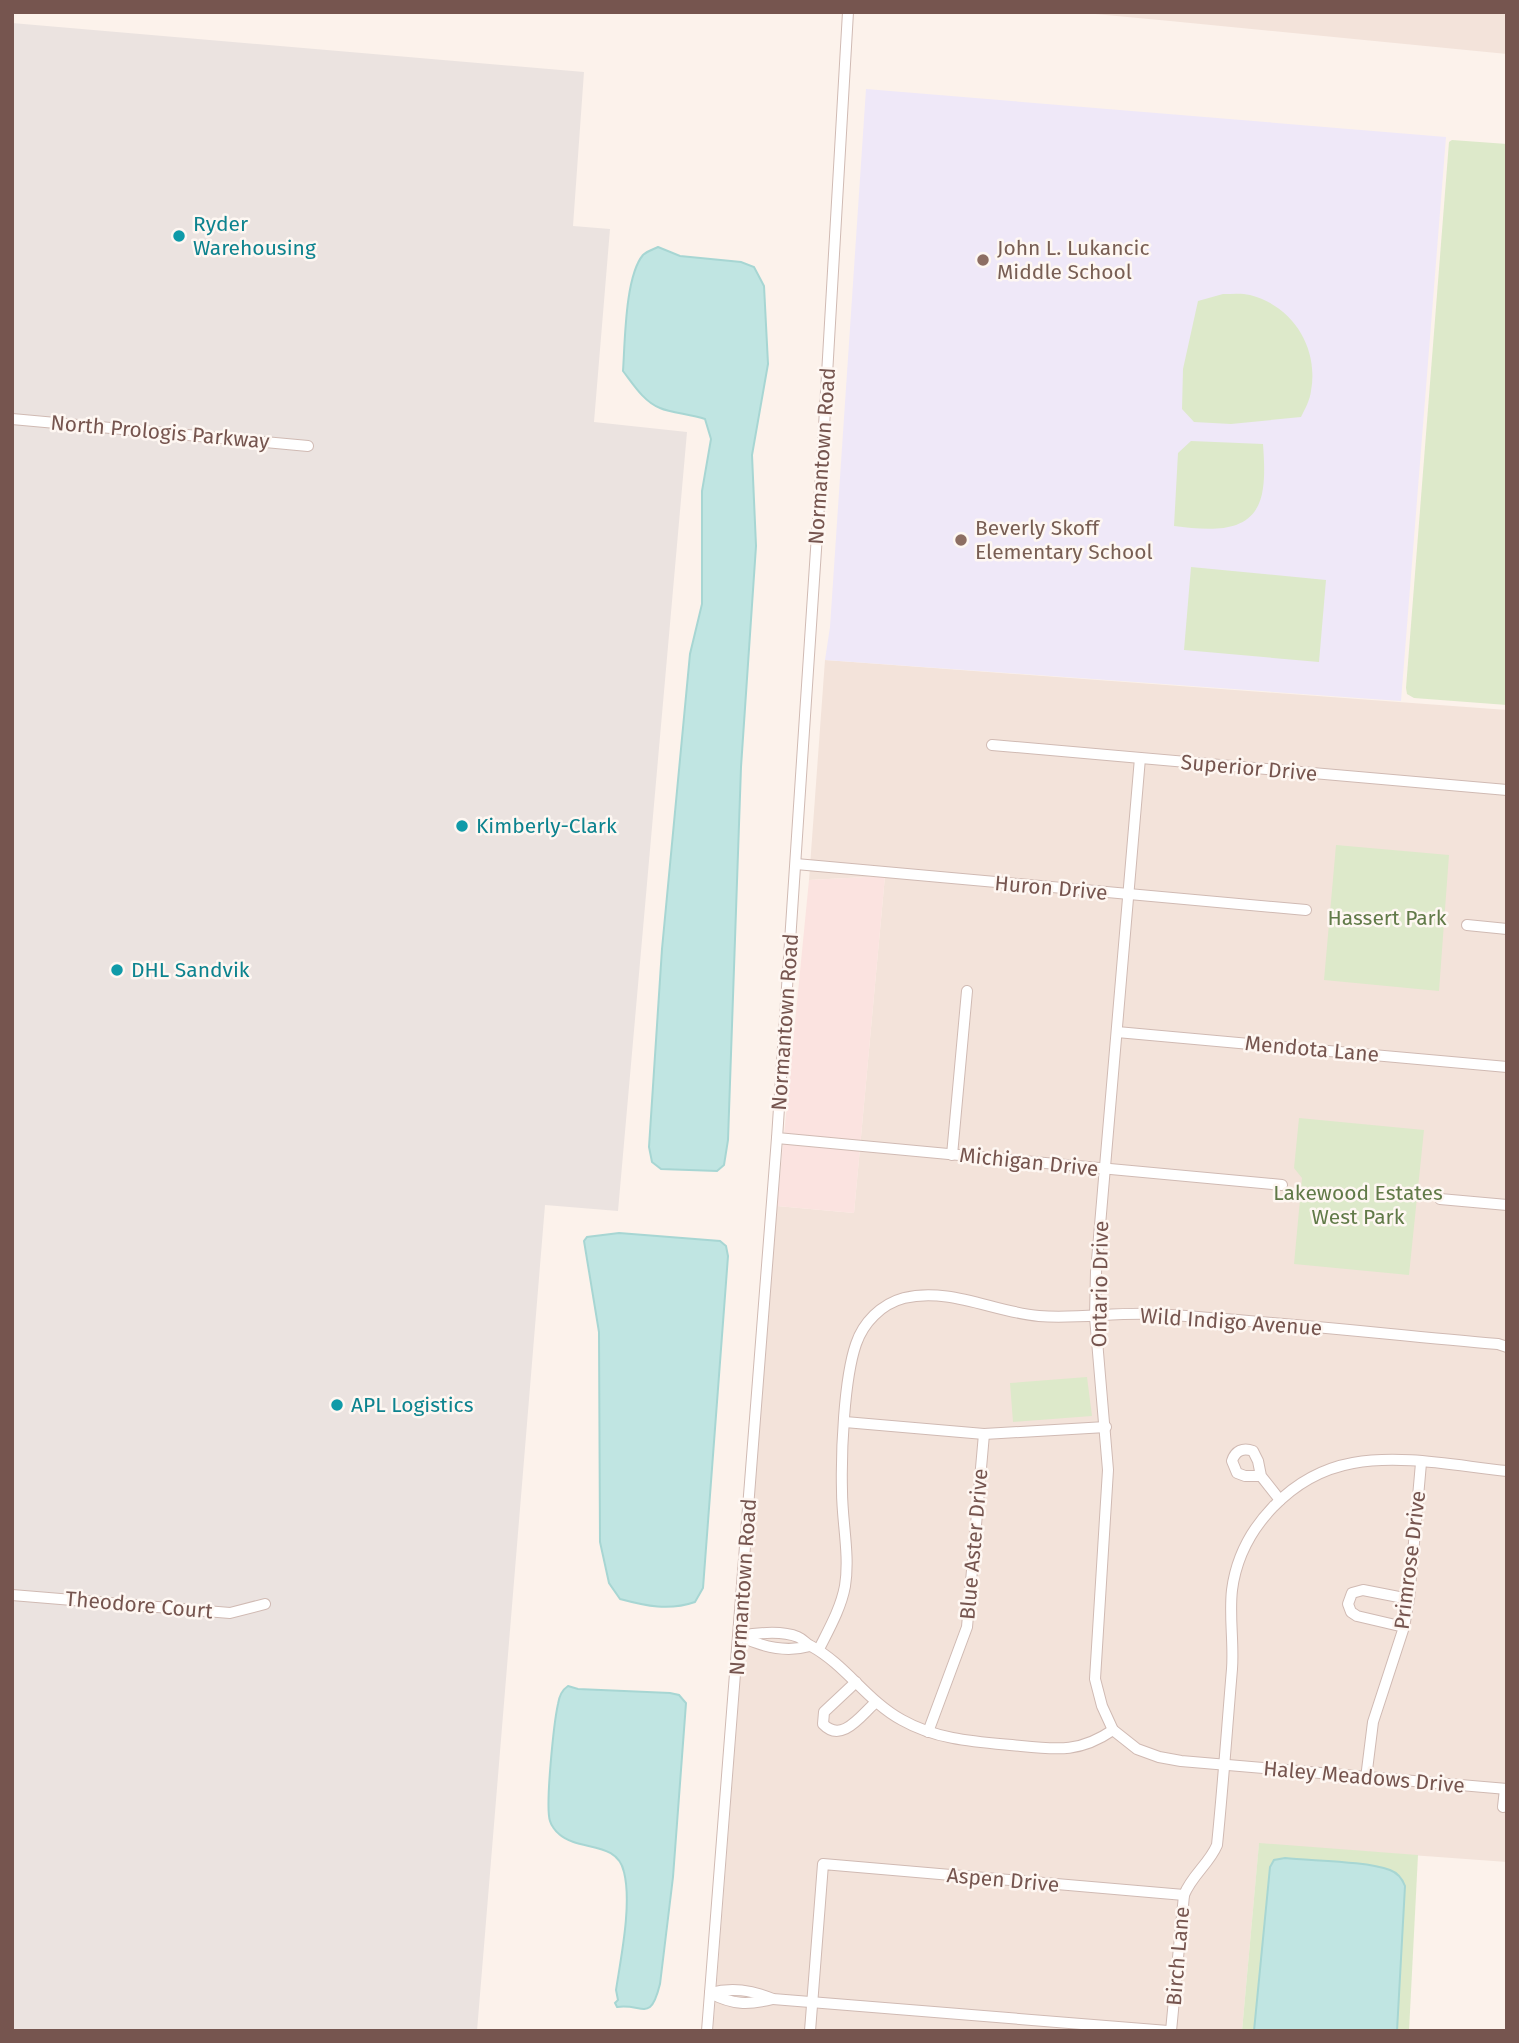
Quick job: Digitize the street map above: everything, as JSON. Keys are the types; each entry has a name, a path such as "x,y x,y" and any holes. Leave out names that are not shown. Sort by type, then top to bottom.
{"street":[{"name":"Normantown Road","path":"707,2031 777,1138 848,12"},
{"name":"North Prologis Parkway","path":"12,419 308,446"},
{"name":"Superior Drive","path":"992,744 1507,790"},
{"name":"Ontario Drive","path":"1113,1730 1102,1706 1095,1679 1108,1470 1095,1317 1096,1272 1140,758"},
{"name":"Huron Drive","path":"796,864 1306,911"},
{"path":"1467,925 1507,929"},
{"path":"952,1155 967,991"},
{"name":"Mendota Lane","path":"1117,1032 1507,1067"},
{"name":"Michigan Drive","path":"777,1138 1282,1185"},
{"path":"1440,1199 1507,1205"},
{"name":"Wild Indigo Avenue","path":"845,1422 850,1364 864,1327 876,1313 901,1298 920,1295 942,1296 1035,1316 1163,1315 1498,1344 1507,1347"},
{"path":"814,1648 840,1606 846,1577 842,1491 845,1422 984,1434 1105,1427"},
{"name":"Blue Aster Drive","path":"928,1732 967,1627 984,1434"},
{"name":"Birch Lane","path":"1170,2031 1184,1895 1189,1881 1211,1858 1217,1844 1232,1664 1230,1606 1240,1559 1252,1535 1280,1500 1330,1468 1385,1460 1507,1471"},
{"name":"Primrose Drive","path":"1366,1778 1373,1722 1404,1627 1409,1599 1421,1463"},
{"path":"1261,1476 1280,1500"},
{"path":"1404,1627 1357,1616 1351,1612 1348,1604 1352,1593 1363,1590 1409,1599"},
{"name":"Theodore Court","path":"12,1595 230,1612 265,1604"},
{"path":"740,1636 762,1633 799,1637 838,1664 876,1702 901,1720 955,1740 1054,1749 1079,1748 1097,1742 1113,1730 1136,1749 1159,1757 1224,1766"},
{"path":"856,1682 824,1712 823,1724 828,1730 845,1730 876,1702"},
{"name":"Haley Meadows Drive","path":"1224,1766 1506,1789 1503,1807"},
{"name":"Aspen Drive","path":"812,2002 823,1864 1184,1895"},
{"path":"710,1993 726,2002 754,2004 772,1998 1170,2031"},
{"path":"810,2031 812,2002"}],"shaded area":[{"path":"1074,12 1507,12 1507,54 1170,21"},
{"path":"12,23 584,72 573,226 610,229 594,422 687,432 618,1211 545,1205 477,2031 12,2031"},
{"path":"866,89 1446,137 1401,701 825,660 830,627"},
{"path":"825,660 1507,710 1507,1862 1259,1844 1242,2031 713,2031 777,1206 854,1213 885,876 809,880"},
{"path":"885,876 854,1213 777,1206 809,880"}],"green space":[{"path":"1452,140 1507,144 1507,705 1414,698 1407,694 1406,688 1449,142"},
{"path":"1223,294 1247,294 1265,301 1279,309 1300,331 1311,359 1312,375 1310,398 1301,417 1231,424 1194,422 1182,409 1183,369 1198,301"},
{"path":"1191,441 1263,444 1264,483 1259,504 1241,523 1216,529 1174,526 1178,453"},
{"path":"1191,567 1326,580 1319,662 1184,650"},
{"name":"Hassert Park","path":"1336,845 1449,855 1439,991 1324,980"},
{"name":"Lakewood Estates West Park","path":"1299,1118 1424,1130 1409,1275 1294,1264 1302,1178 1294,1168"},
{"path":"1087,1377 1092,1416 1013,1422 1010,1383"},
{"path":"1259,1843 1418,1855 1409,2031 1242,2031"}],"water":[{"path":"658,247 680,256 741,262 754,267 764,286 768,364 752,455 756,546 741,767 728,1140 724,1165 717,1171 661,1169 652,1162 649,1147 662,949 690,654 702,604 702,491 711,439 705,419 654,405 639,392 623,371 627,310 633,278 643,255"},
{"path":"619,1233 720,1241 726,1246 728,1256 703,1588 695,1602 685,1605 667,1607 620,1599 609,1583 600,1542 599,1332 584,1241 587,1237"},
{"path":"568,1686 578,1689 670,1693 679,1695 686,1703 673,1877 660,1984 649,2008 617,2007 615,2003 618,2000 616,1990 627,1899 620,1862 606,1851 567,1839 556,1832 550,1821 549,1782 554,1728 559,1699"},
{"path":"1285,1858 1380,1867 1401,1878 1405,1886 1397,2031 1254,2031 1270,1867 1274,1860"}],"place":[{"name":"Ryder Warehousing","path":"179,236"},
{"name":"John L. Lukancic Middle School","path":"983,260"},
{"name":"Beverly Skoff Elementary School","path":"961,540"},
{"name":"Kimberly-Clark","path":"462,826"},
{"name":"DHL Sandvik","path":"117,970"},
{"name":"APL Logistics","path":"337,1405"}]}
